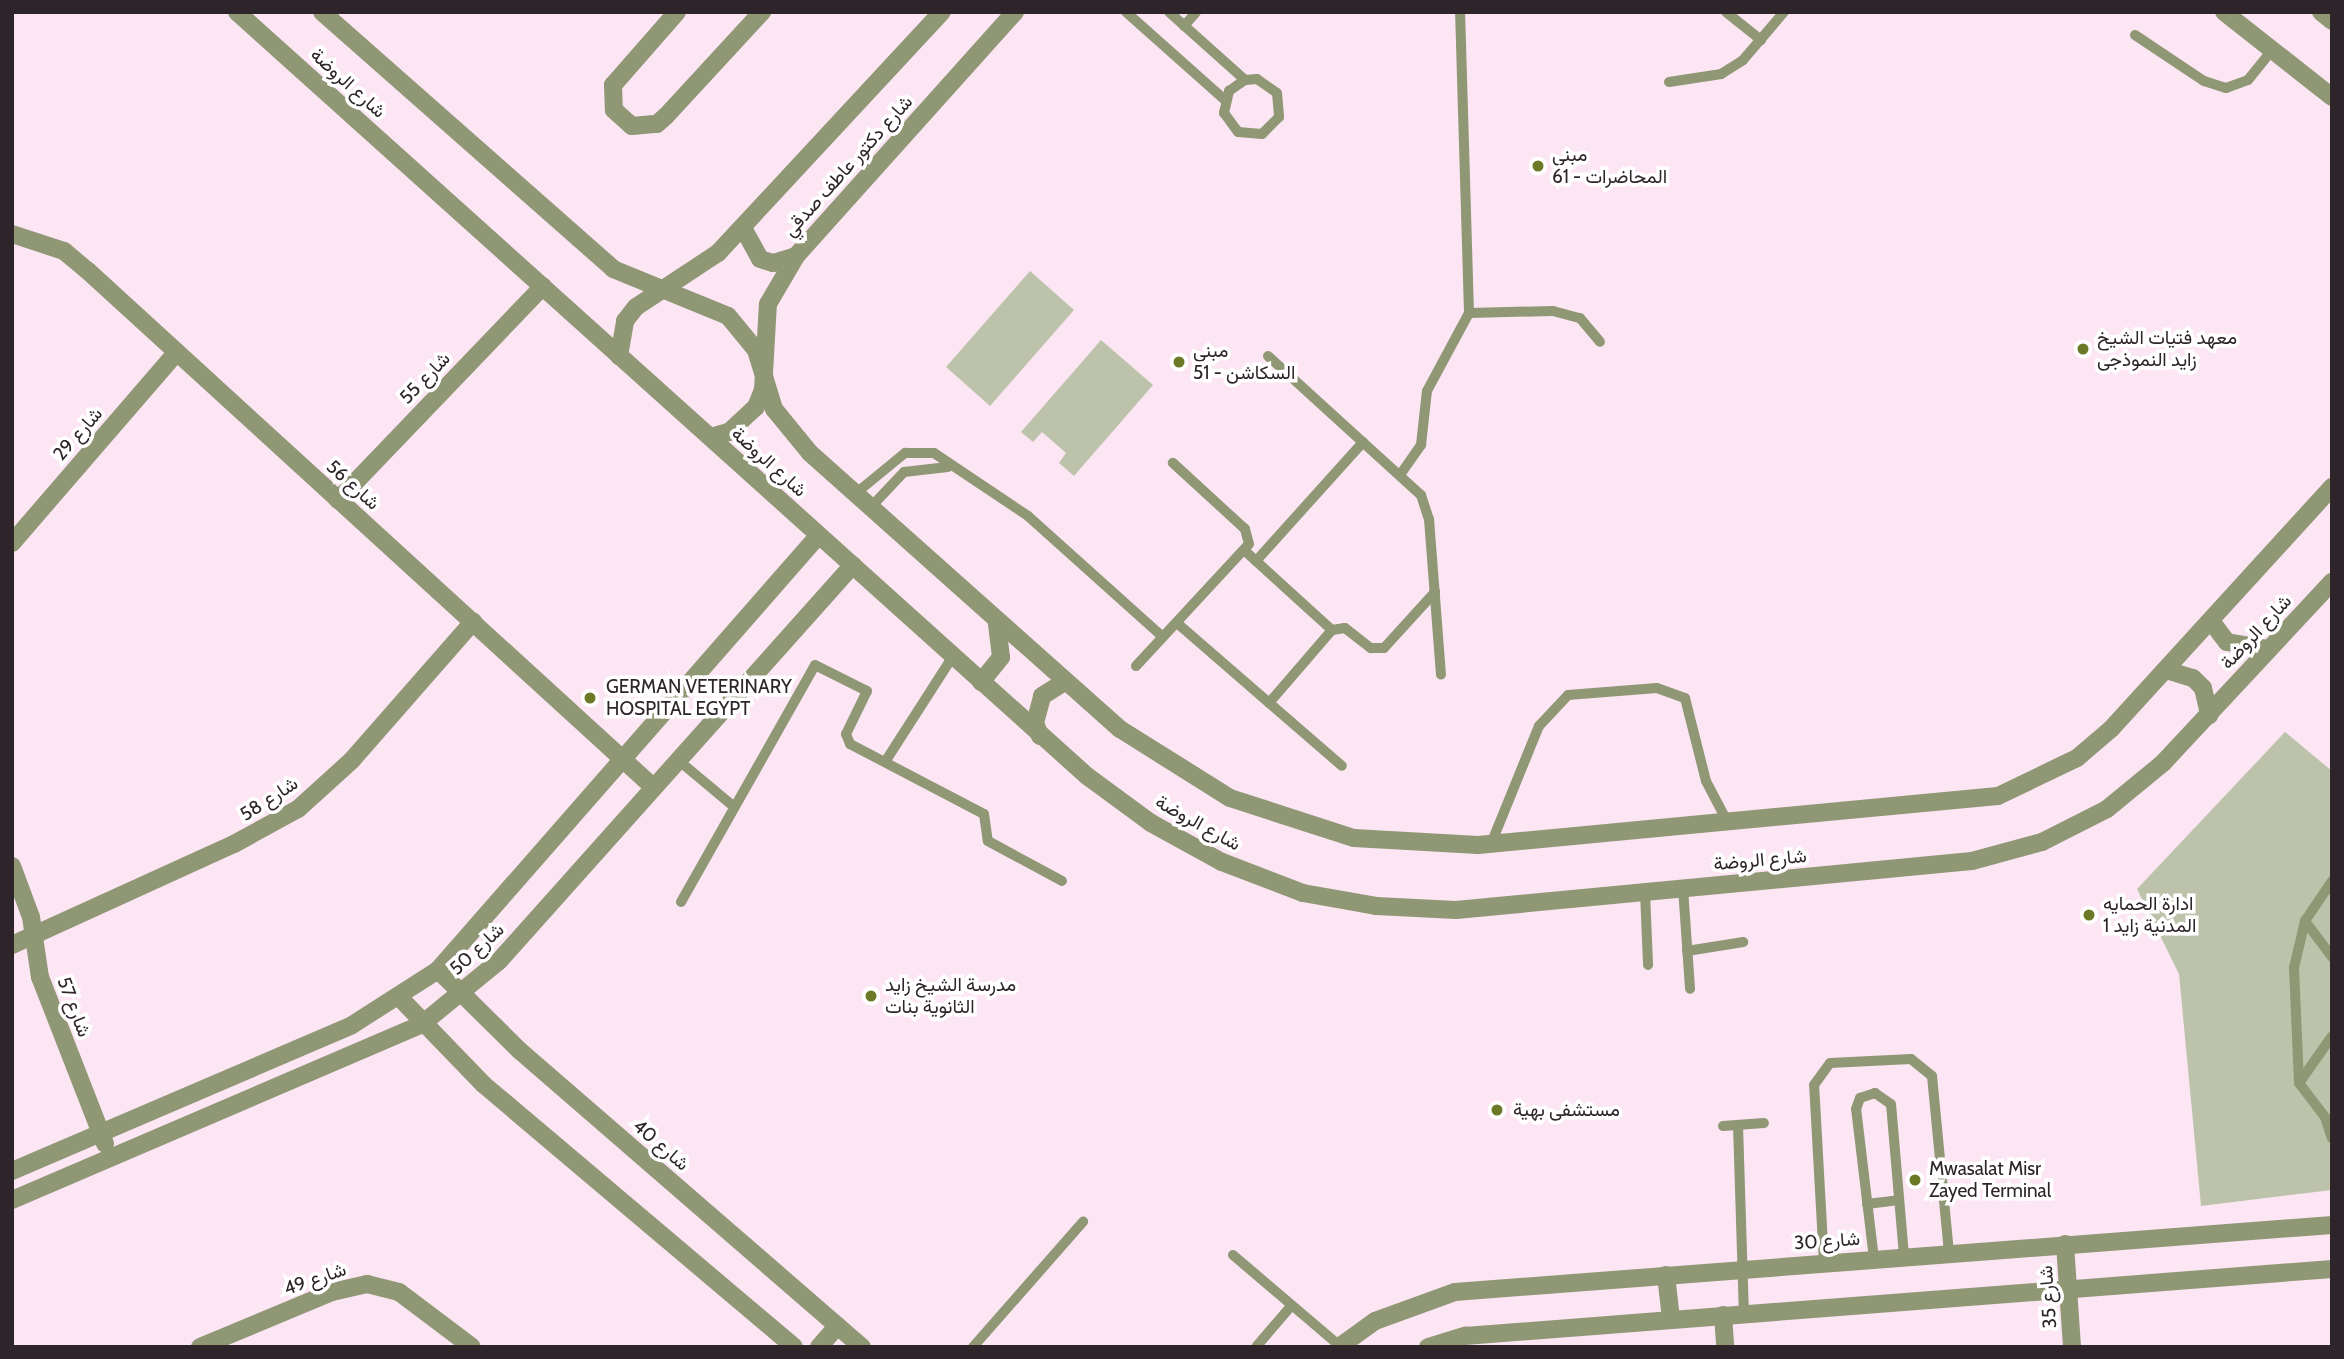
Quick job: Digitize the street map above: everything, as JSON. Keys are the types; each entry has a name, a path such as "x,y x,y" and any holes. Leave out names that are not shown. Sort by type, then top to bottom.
{"street":[{"name":"شارع الروضة","path":"237,12 1040,736 1151,823 1222,862 1303,892 1376,906 1457,910 1972,861 2042,842 2107,809 2208,715 2332,582"},
{"name":"شارع الروضة","path":"322,12 613,269 728,316 764,371 785,425 870,508 1066,681 1173,767 1291,822 1418,847 1491,844 1729,824 1998,796 2077,758 2166,670 2332,487"},
{"path":"677,12 613,85 614,110 632,126 657,124 762,12"},
{"name":"شارع دكتور عاطف صدقي","path":"668,291 743,228 943,12"},
{"name":"شارع دكتور عاطف صدقي","path":"764,371 768,303 796,256 1015,12"},
{"path":"2224,12 2332,97"},
{"path":"2321,12 2332,21"},
{"path":"743,228 760,259 773,263 796,256"},
{"name":"شارع 56","path":"12,234 64,251 653,787"},
{"name":"شارع 55","path":"338,500 543,286"},
{"path":"619,356 625,321 650,296 668,291"},
{"name":"شارع 29","path":"12,543 176,353"},
{"path":"711,438 744,422 763,390 764,371"},
{"name":"شارع 50","path":"12,1171 400,998 438,970 819,535"},
{"name":"شارع 50","path":"12,1200 422,1024 499,961 853,565"},
{"path":"2211,621 2227,642 2268,649"},
{"name":"شارع 58","path":"12,945 34,937 298,809 352,760 473,622"},
{"path":"981,682 1001,657 997,622"},
{"path":"2166,670 2193,678 2203,688 2208,715"},
{"path":"1040,736 1039,702 1066,681"},
{"name":"شارع 57","path":"12,866 34,937 40,977 110,1159"},
{"name":"شارع 40","path":"438,970 460,994 862,1347"},
{"path":"400,998 422,1024 484,1084 794,1347"},
{"name":"شارع 30","path":"1340,1346 1375,1321 1455,1292 2332,1225"},
{"name":"شارع 35","path":"2065,1244 2072,1347"},
{"path":"1428,1347 1465,1336 1723,1315 2068,1292 2332,1269"},
{"path":"1666,1275 1671,1320"},
{"name":"شارع 49","path":"200,1347 332,1292 367,1284 399,1292 472,1347"},
{"path":"1723,1315 1725,1347"},
{"path":"819,1347 837,1325"}],"lane":[{"path":"1126,12 1225,100 1229,124 1238,132 1250,136 1273,127 1281,104 1277,93 1257,79 1245,80 1225,100"},
{"path":"1169,12 1245,80"},
{"path":"1184,26 1196,12"},
{"path":"1400,475 1421,445 1427,391 1469,313 1460,12"},
{"path":"1726,12 1761,40"},
{"path":"1669,82 1721,74 1761,40 1784,12"},
{"path":"2136,35 2204,81 2226,88 2248,80 2272,50"},
{"path":"1469,313 1553,311 1580,318 1600,342"},
{"path":"1268,356 1400,475 1427,505 1441,675"},
{"path":"1256,561 1363,442"},
{"path":"855,494 905,453 934,453 949,467 1028,516 1163,637"},
{"path":"1136,666 1244,550 1245,529 1173,463"},
{"path":"870,508 904,472 949,467"},
{"path":"1244,550 1332,630"},
{"path":"1269,703 1332,630 1345,628 1371,648 1384,648 1435,592"},
{"path":"1177,623 1342,766"},
{"path":"885,762 953,656"},
{"path":"681,902 810,666 867,691 846,738 885,762 984,814 988,841 1062,881"},
{"path":"1491,844 1539,726 1569,695 1657,688 1685,698 1706,781 1729,824"},
{"path":"678,760 733,807"},
{"path":"2332,881 2305,921 2294,968 2299,1083 2325,1117 2332,1138"},
{"path":"1683,888 1690,989"},
{"path":"1644,892 1648,965"},
{"path":"2305,921 2332,957"},
{"path":"1687,951 1742,942"},
{"path":"2299,1083 2332,1036"},
{"path":"1824,1262 1814,1085 1830,1063 1911,1059 1932,1076 1949,1253"},
{"path":"1874,1259 1856,1110 1860,1098 1875,1093 1891,1104 1904,1256"},
{"path":"1723,1126 1764,1124"},
{"path":"1738,1125 1744,1314"},
{"path":"1867,1204 1899,1200"},
{"path":"973,1347 1083,1222"},
{"path":"1233,1255 1340,1346"},
{"path":"1256,1347 1292,1306"}],"green space":[{"path":"1030,271 1074,310 990,406 946,367"},
{"path":"1101,340 1153,385 1074,476 1059,463 1066,453 1042,432 1033,442 1021,432"},
{"path":"2285,732 2332,771 2332,1190 2201,1206 2179,974 2137,889"}],"place":[{"name":"مبنى المحاضرات - 61","path":"1538,166"},
{"name":"معهد فتيات الشيخ زايد النموذجى","path":"2083,349"},
{"name":"مبنى السكاشن - 51","path":"1179,362"},
{"name":"GERMAN VETERINARY HOSPITAL EGYPT","path":"590,698"},
{"name":"ادارة الحمايه المدنية زايد 1","path":"2089,915"},
{"name":"مدرسة الشيخ زايد الثانوية بنات","path":"871,996"},
{"name":"مستشفى بهية","path":"1497,1110"},
{"name":"Mwasalat Misr Zayed Terminal","path":"1915,1180"}]}
